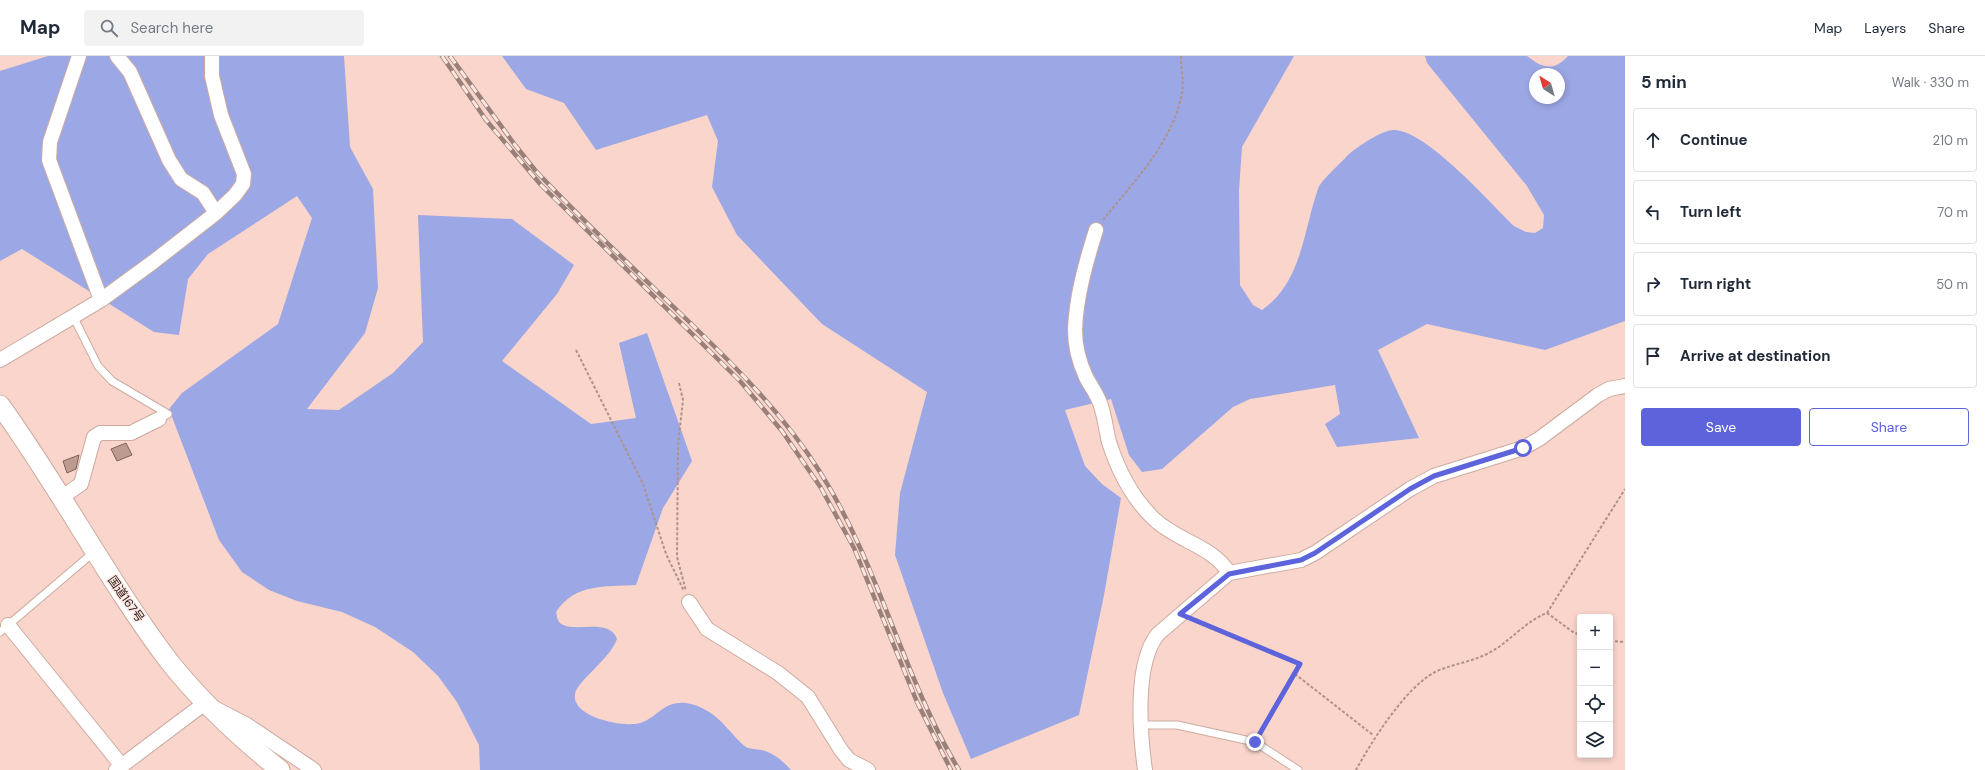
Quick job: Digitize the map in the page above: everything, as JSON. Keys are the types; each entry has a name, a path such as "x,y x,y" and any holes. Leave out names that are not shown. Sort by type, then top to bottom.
{"street":[{"path":"80,56 50,142 49,160 101,300"},
{"path":"117,56 130,72 169,160 181,180 203,193 216,213"},
{"path":"0,360 101,300 216,213 235,195 243,184 244,174 221,115 212,76 212,56"},
{"path":"1096,230 1086,259 1078,302 1075,330 1077,352 1086,378 1096,394 1101,407 1109,441 1123,477 1154,519 1165,529 1219,560 1229,574"},
{"path":"1145,770 1140,700 1144,673 1151,644 1158,634 1180,614 1229,574 1301,560 1315,553 1410,489 1434,476 1523,448 1598,395 1609,389 1625,386"},
{"name":"国道167号","path":"0,405 62,497 94,552 168,660 205,703 241,739 280,770"},
{"path":"62,497 82,484 94,437 100,432 132,433 159,419"},
{"path":"689,602 707,629 778,673 808,697 841,750 849,760 868,770"},
{"path":"4,628 119,768 205,703 247,725 314,770"}],"lane":[{"path":"73,316 98,366 112,381 168,414 159,419"},
{"path":"4,628 94,552"},
{"path":"1141,725 1177,725 1255,742 1298,770"}],"path":[{"path":"1096,230 1161,148 1174,121 1182,92 1181,56"},
{"path":"576,350 643,484 666,554 689,602"},
{"path":"679,383 683,400 678,445 677,557 689,602"},
{"path":"1356,770 1374,739 1410,693 1428,676 1437,671 1487,654 1535,618 1547,613 1625,489"},
{"path":"1547,613 1577,634"},
{"path":"1180,614 1300,664 1255,742"},
{"path":"1613,640 1625,642"},
{"path":"1295,674 1373,735"}],"shaded area":[{"path":"48,56 344,56 350,147 373,189 378,288 365,333 307,409 339,410 393,373 423,342 418,215 512,219 574,265 557,294 502,361 591,424 636,418 619,343 647,333 692,461 663,508 636,585 592,588 581,591 572,596 556,612 559,622 566,626 599,627 607,629 613,632 617,639 608,654 577,689 575,694 576,702 581,709 589,715 622,724 640,723 646,721 666,707 678,703 692,704 714,715 746,747 765,751 774,755 791,770 480,770 479,745 457,702 438,676 413,652 375,627 342,612 297,601 269,590 242,572 219,540 169,409 182,393 278,324 312,218 297,196 208,254 188,279 179,335 154,332 22,249 0,261 0,71"},
{"path":"502,56 1294,56 1242,147 1239,190 1240,285 1253,305 1262,310 1275,299 1286,285 1293,271 1320,185 1348,155 1370,139 1390,130 1409,134 1441,155 1475,186 1514,226 1526,232 1535,233 1543,228 1544,215 1527,186 1427,63 1425,56 1527,56 1543,65 1553,66 1563,61 1568,56 1625,56 1625,321 1545,350 1427,324 1378,350 1419,438 1337,447 1325,424 1340,414 1335,385 1250,399 1233,407 1162,469 1142,472 1129,455 1111,399 1065,410 1085,466 1102,484 1121,498 1104,595 1079,715 971,759 943,693 895,555 900,493 927,392 822,324 737,235 712,187 718,141 707,115 596,150 564,103 526,89"}],"building":[{"path":"126,443 132,455 117,461 111,449"},
{"path":"79,455 76,469 67,473 63,461"}],"railway":[{"path":"442,56 486,120 541,185 740,381 782,431 821,488 854,548 917,702 951,770"},
{"path":"450,56 535,170 589,225 738,370 773,409 805,450 841,508 859,544 922,696 939,734 959,770"}],"route":[{"path":"1255,742 1300,664 1180,614 1229,574 1244,570 1272,567 1301,560 1343,535 1410,489 1434,476 1509,454 1523,448"}]}
